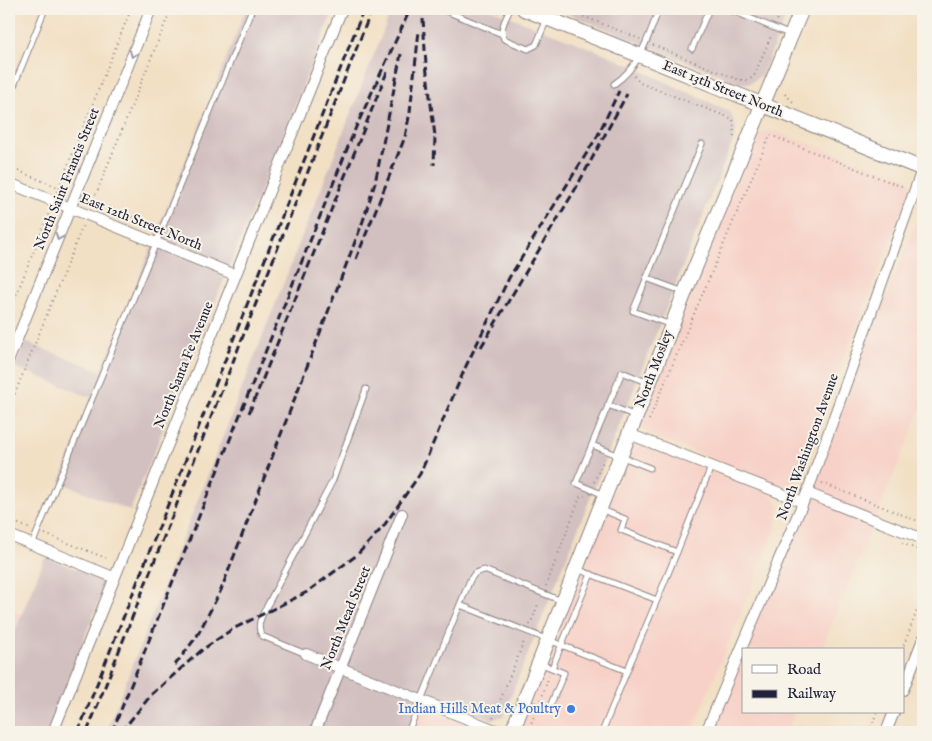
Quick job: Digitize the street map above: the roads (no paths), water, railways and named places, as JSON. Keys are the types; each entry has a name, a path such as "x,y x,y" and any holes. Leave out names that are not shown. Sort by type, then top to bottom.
{"street":[{"name":"North Saint Francis Street","path":"9,359 151,9"},
{"name":"North Santa Fe Avenue","path":"53,732 113,577 342,9"},
{"name":"East 13th Street North","path":"527,9 640,56 923,168"},
{"name":"North Mosley","path":"512,732 524,702 546,666 565,596 605,495 614,454 629,434 685,292 802,9"},
{"name":"North Washington Avenue","path":"706,732 805,498 923,168"},
{"name":"East 12th Street North","path":"9,183 235,275"},
{"path":"629,434 711,466 923,540"},
{"name":"North Mead Street","path":"315,732 402,514"},
{"path":"9,535 113,577"},
{"path":"904,687 923,639"},
{"path":"306,654 500,732"},
{"path":"886,732 893,714"}],"lane":[{"path":"9,98 45,9"},
{"path":"32,545 252,9"},
{"path":"441,9 502,34"},
{"path":"510,9 501,30 504,39 532,49 536,45 547,18"},
{"path":"614,84 629,72 640,56 660,9"},
{"path":"692,49 709,9"},
{"path":"728,9 791,35"},
{"path":"672,325 633,311 702,144"},
{"path":"646,278 685,292"},
{"path":"605,495 576,483 622,372 649,383"},
{"path":"306,654 262,636 259,631 259,624 333,480 366,390"},
{"path":"608,405 636,416"},
{"path":"592,445 650,468"},
{"path":"602,732 711,466"},
{"path":"600,509 625,519 621,530 676,552"},
{"path":"576,569 657,600"},
{"path":"408,732 470,580 480,570 543,593 581,598"},
{"path":"554,642 581,598 591,574"},
{"path":"460,605 627,671"},
{"path":"524,702 548,711 564,673 546,666"}],"railway":[{"path":"78,732 364,9"},
{"path":"87,732 372,9"},
{"path":"664,15 667,9"},
{"path":"112,732 356,127 408,14"},
{"path":"423,19 426,65 435,136 434,165"},
{"path":"356,259 405,137 410,112 419,31"},
{"path":"175,665 197,636 221,590 363,221 375,183 401,54"},
{"path":"249,413 387,72"},
{"path":"121,732 152,694 202,650 231,630 307,592 357,555 383,527 420,474 466,366 509,278 598,135 619,91"},
{"path":"481,347 576,188 627,94"}],"place":[{"name":"Indian Hills Meat & Poultry","path":"571,709"}]}
